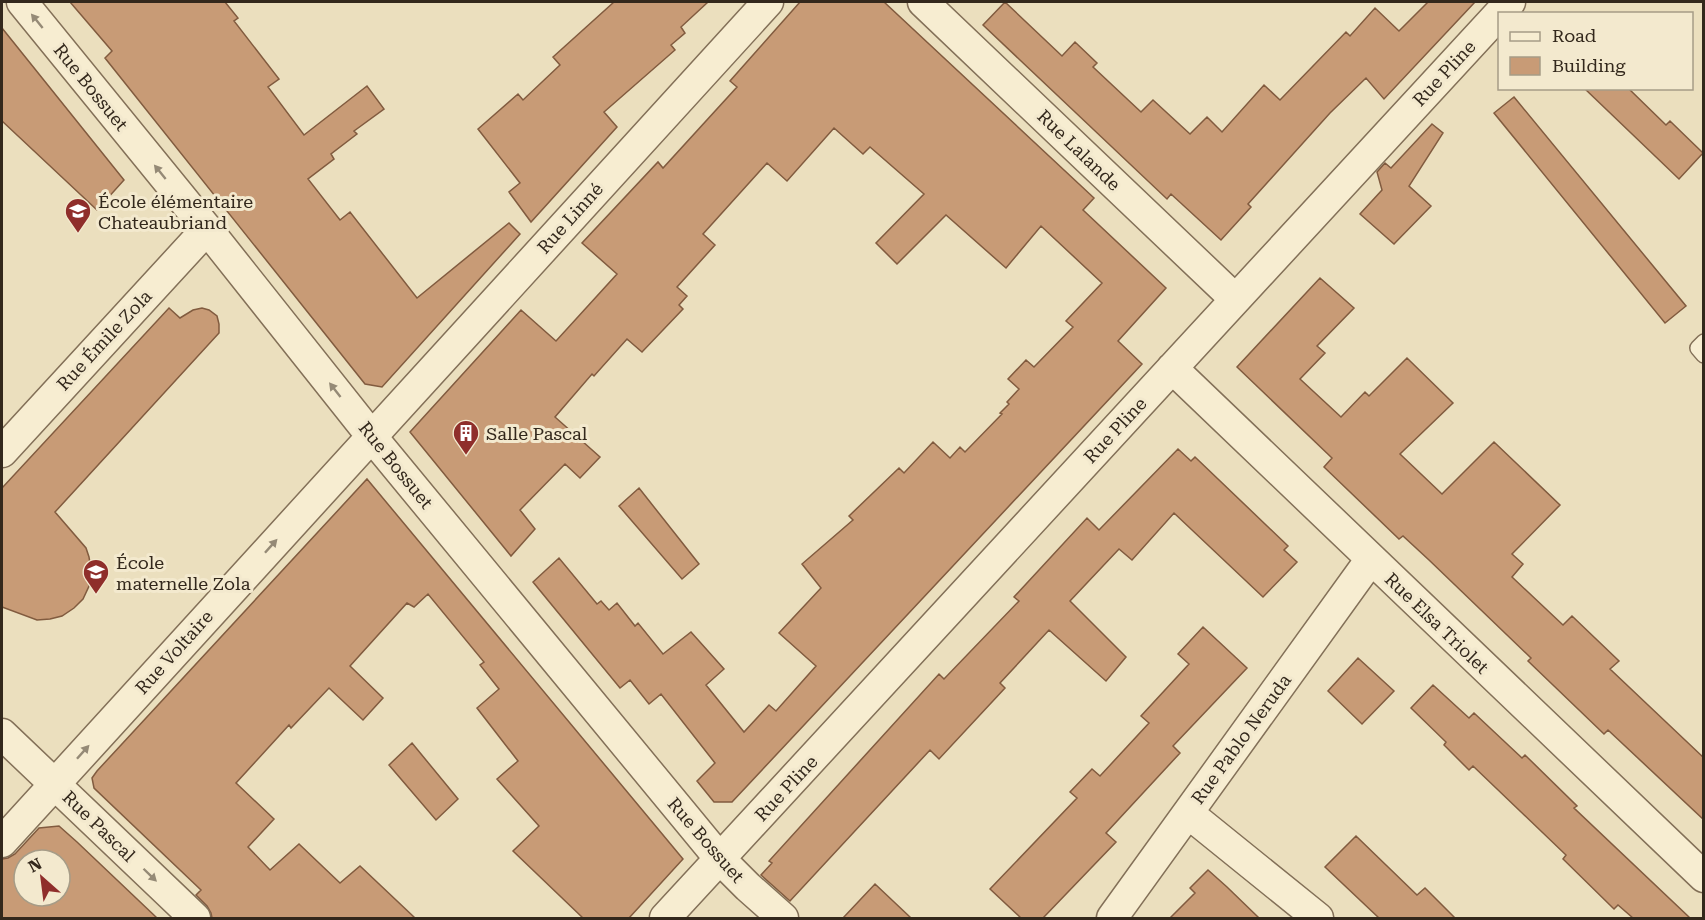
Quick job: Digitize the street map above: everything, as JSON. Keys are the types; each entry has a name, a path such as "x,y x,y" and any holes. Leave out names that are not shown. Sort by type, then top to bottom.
{"street":[{"name":"Rue Bossuet","path":"22,2 207,229 371,436 720,859 783,918"},
{"name":"Rue Linné","path":"371,436 768,2"},
{"name":"Rue Lalande","path":"923,2 1235,299"},
{"name":"Rue Pline","path":"665,918 1498,15"},
{"name":"Rue Émile Zola","path":"2,452 207,229"},
{"name":"Rue Elsa Triolet","path":"1172,368 1704,877"},
{"name":"Rue Voltaire","path":"2,842 371,436"},
{"name":"Rue Pablo Neruda","path":"1112,918 1371,559"},
{"name":"Rue Pascal","path":"2,734 195,918"},
{"path":"1188,813 1318,918"}],"building":[{"path":"70,2 225,2 238,18 234,21 279,79 268,87 304,135 367,86 384,109 354,131 357,134 331,154 334,159 308,179 340,220 350,212 417,298 509,223 520,234 382,387 365,384 105,58 112,51"},
{"path":"614,2 708,2 681,27 685,33 671,45 675,50 604,112 617,127 531,222 509,192 520,183 478,129 518,94 523,100 560,65 553,57"},
{"path":"800,2 884,2 1094,198 1083,210 1166,288 1118,341 1142,364 732,802 714,802 697,781 715,763 661,694 649,704 630,680 620,688 533,582 559,558 597,604 601,601 609,610 617,603 635,626 638,623 663,654 691,632 724,669 706,685 744,732 769,705 776,711 816,666 779,633 821,588 802,564 853,520 849,516 899,468 904,473 933,442 950,458 960,447 965,452 1002,414 1000,413 1009,404 1007,402 1019,389 1008,379 1026,360 1034,367 1073,327 1066,321 1102,283 1041,226 1006,268 946,215 897,264 876,243 924,194 870,147 863,154 834,128 787,181 767,163 703,234 715,245 677,287 687,296 679,305 683,309 642,352 627,339 594,376 592,374 555,417 600,457 580,478 565,464 520,510 535,529 511,556 410,432 521,310 556,341 617,274 582,243 658,162 663,168 737,87 730,81"},
{"path":"1005,2 1062,56 1075,42 1097,63 1093,67 1141,112 1153,100 1190,134 1207,117 1222,132 1264,85 1280,100 1346,32 1350,36 1375,8 1399,31 1428,2 1475,2 1384,99 1366,78 1330,113 1248,204 1251,207 1221,240 1171,194 1167,199 983,25"},
{"path":"2,28 124,180 97,210 2,121"},
{"path":"1586,90 1630,90 1666,125 1670,121 1703,153 1679,179"},
{"path":"1514,97 1686,306 1665,323 1494,113"},
{"path":"1432,124 1443,133 1409,186 1431,206 1394,244 1360,214 1382,190 1377,172 1385,163 1391,168"},
{"path":"1320,278 1354,308 1317,346 1325,353 1300,379 1341,417 1365,392 1369,396 1407,358 1453,403 1400,454 1442,494 1494,442 1560,505 1512,554 1523,564 1512,577 1563,625 1572,616 1619,661 1610,669 1704,758 1704,820 1608,730 1604,734 1528,661 1531,658 1429,560 1403,536 1399,539 1324,467 1332,458 1237,367"},
{"path":"169,308 180,318 193,310 202,308 209,310 217,316 219,333 55,512 86,548 89,557 90,584 83,599 62,616 50,619 37,620 2,607 2,488"},
{"path":"1178,449 1191,461 1195,457 1288,546 1284,550 1297,562 1263,597 1174,513 1132,560 1119,549 1070,601 1126,657 1106,681 1049,630 1000,683 1005,688 939,759 930,750 790,901 761,875 772,863 769,861 939,674 944,679 1019,601 1014,597 1087,518 1099,530"},
{"path":"367,479 683,859 629,918 583,918 513,851 539,826 497,779 518,761 477,708 499,689 480,665 484,662 428,594 414,607 407,603 350,666 383,698 363,720 329,688 291,728 289,725 236,783 274,819 248,847 270,870 299,844 340,883 360,866 415,918 212,918 207,906 196,895 201,890 94,788 92,778 97,771"},
{"path":"639,488 699,564 682,579 619,506"},
{"path":"1203,627 1247,668 1173,746 1180,753 1106,833 1116,842 1043,918 1021,918 990,889 1077,798 1070,792 1092,769 1100,776 1149,723 1141,716 1189,664 1178,654"},
{"path":"1358,658 1394,691 1362,724 1328,691"},
{"path":"1433,685 1469,718 1474,713 1522,758 1525,755 1577,806 1574,808 1690,918 1633,918 1618,905 1614,909 1563,859 1566,855 1473,766 1469,770 1444,745 1446,742 1411,708"},
{"path":"412,743 458,799 436,820 389,765"},
{"path":"59,826 157,918 2,918 2,859 12,856 12,908 72,908 72,848 21,848 39,828"},
{"path":"1356,836 1417,895 1425,888 1455,918 1379,918 1325,867"},
{"path":"1208,870 1259,918 1170,918 1195,893 1190,888"},
{"path":"875,884 911,918 843,918"}],"place":[{"name":"École élémentaire Chateaubriand","path":"78,234"},
{"name":"Salle Pascal","path":"466,456"},
{"name":"École maternelle Zola","path":"96,595"}]}
